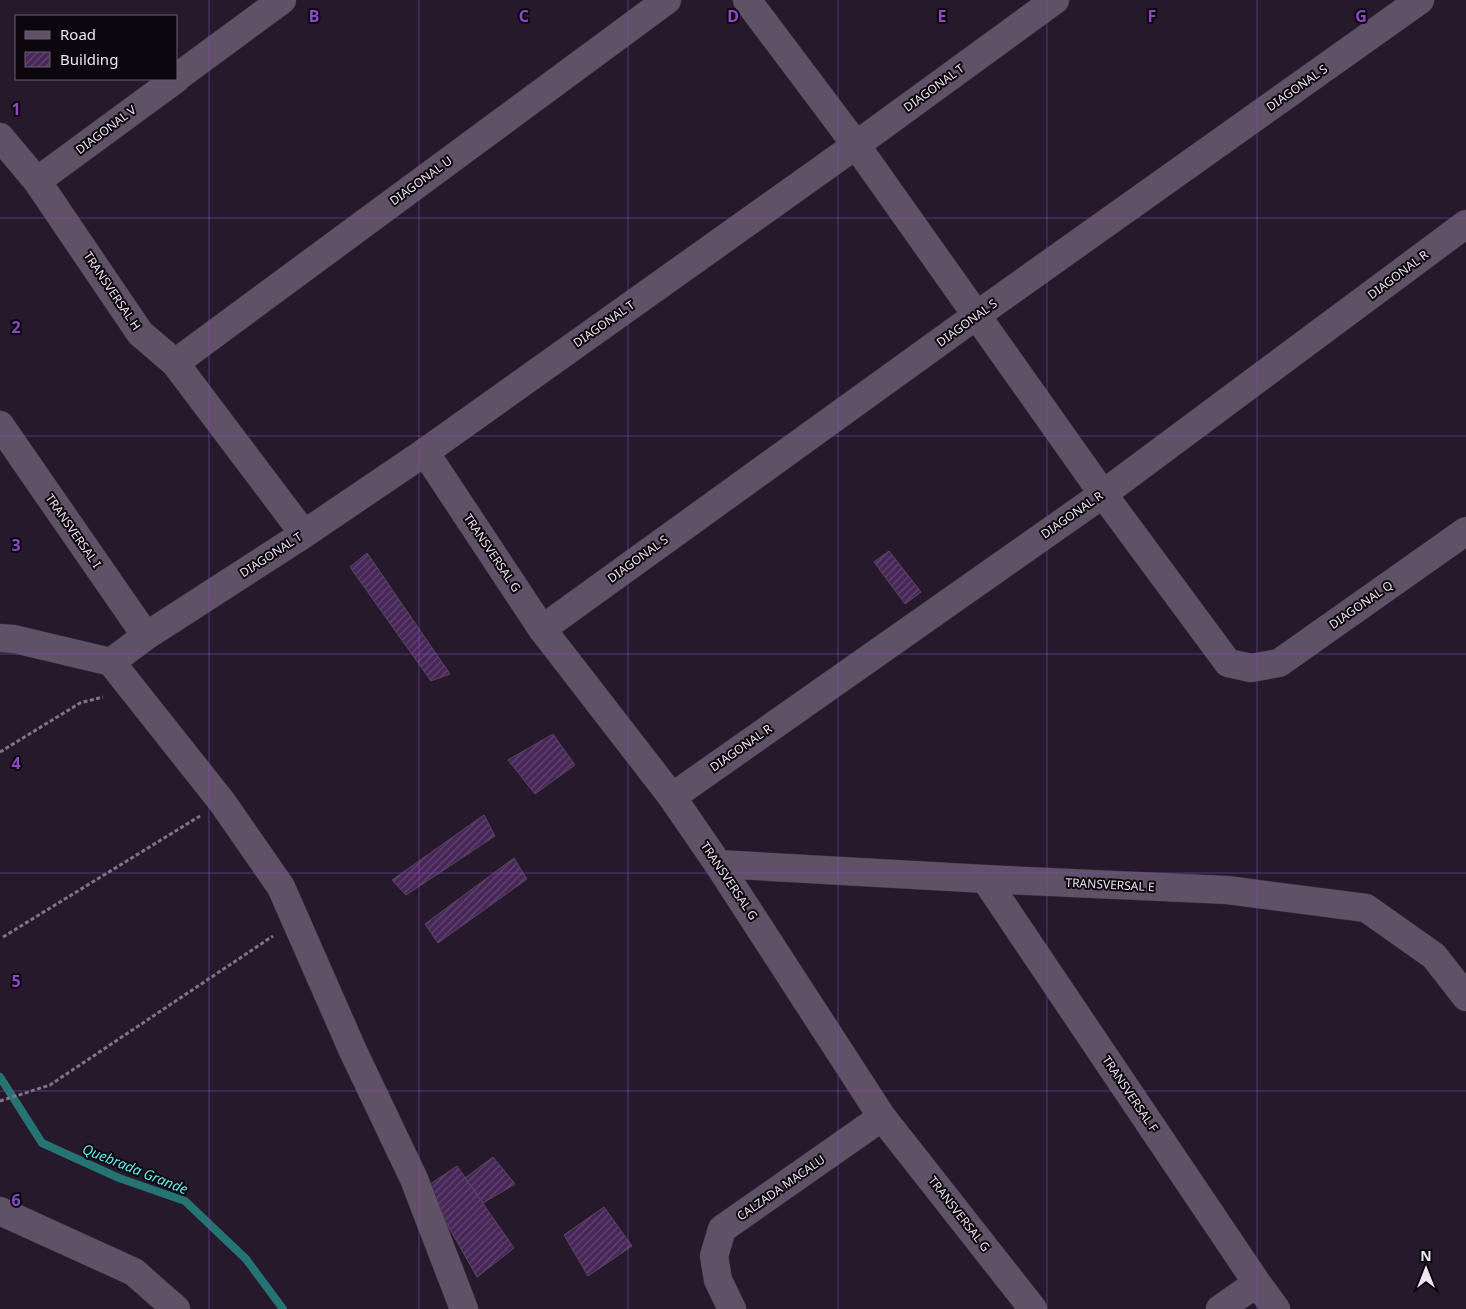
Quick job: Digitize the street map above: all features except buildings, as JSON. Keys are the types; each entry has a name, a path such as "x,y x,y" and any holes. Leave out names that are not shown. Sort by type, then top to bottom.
{"street":[{"name":"DIAGONAL V","path":"178,78 282,0"},
{"name":"DIAGONAL U","path":"175,362 667,0"},
{"path":"747,0 856,145 1103,494"},
{"name":"DIAGONAL T","path":"111,662 146,636 304,534 425,452 856,145 1055,0"},
{"name":"DIAGONAL S","path":"542,629 1397,10 1420,0"},
{"name":"DIAGONAL V","path":"37,182 175,80"},
{"name":"TRANSVERSAL H","path":"0,138 37,182 140,333 175,362 304,534"},
{"name":"DIAGONAL R","path":"672,797 1103,494 1466,224"},
{"name":"TRANSVERSAL I","path":"0,425 146,636"},
{"name":"TRANSVERSAL G","path":"425,452 542,629 672,797 718,864 882,1116 1034,1309"},
{"name":"DIAGONAL Q","path":"1103,494 1228,663 1252,668 1279,663 1466,531"},
{"path":"0,638 111,662 222,802 281,887 353,1051 414,1179 464,1309"},
{"name":"TRANSVERSAL E","path":"718,864 1227,890 1366,908 1434,956 1466,997"},
{"name":"TRANSVERSAL F","path":"985,879 1276,1309"},
{"name":"CALZADA MACALU","path":"732,1309 718,1280 714,1256 722,1229 882,1116"},
{"path":"0,1211 134,1272 176,1309"},
{"path":"1220,1309 1257,1283"}],"path":[{"path":"0,752 80,703 133,689"},
{"path":"3,937 222,802"},
{"path":"0,1101 50,1085 296,920"}],"waterway":[{"name":"Quebrada Grande","path":"0,1077 42,1143 119,1178 185,1201 246,1259 283,1309"}]}
